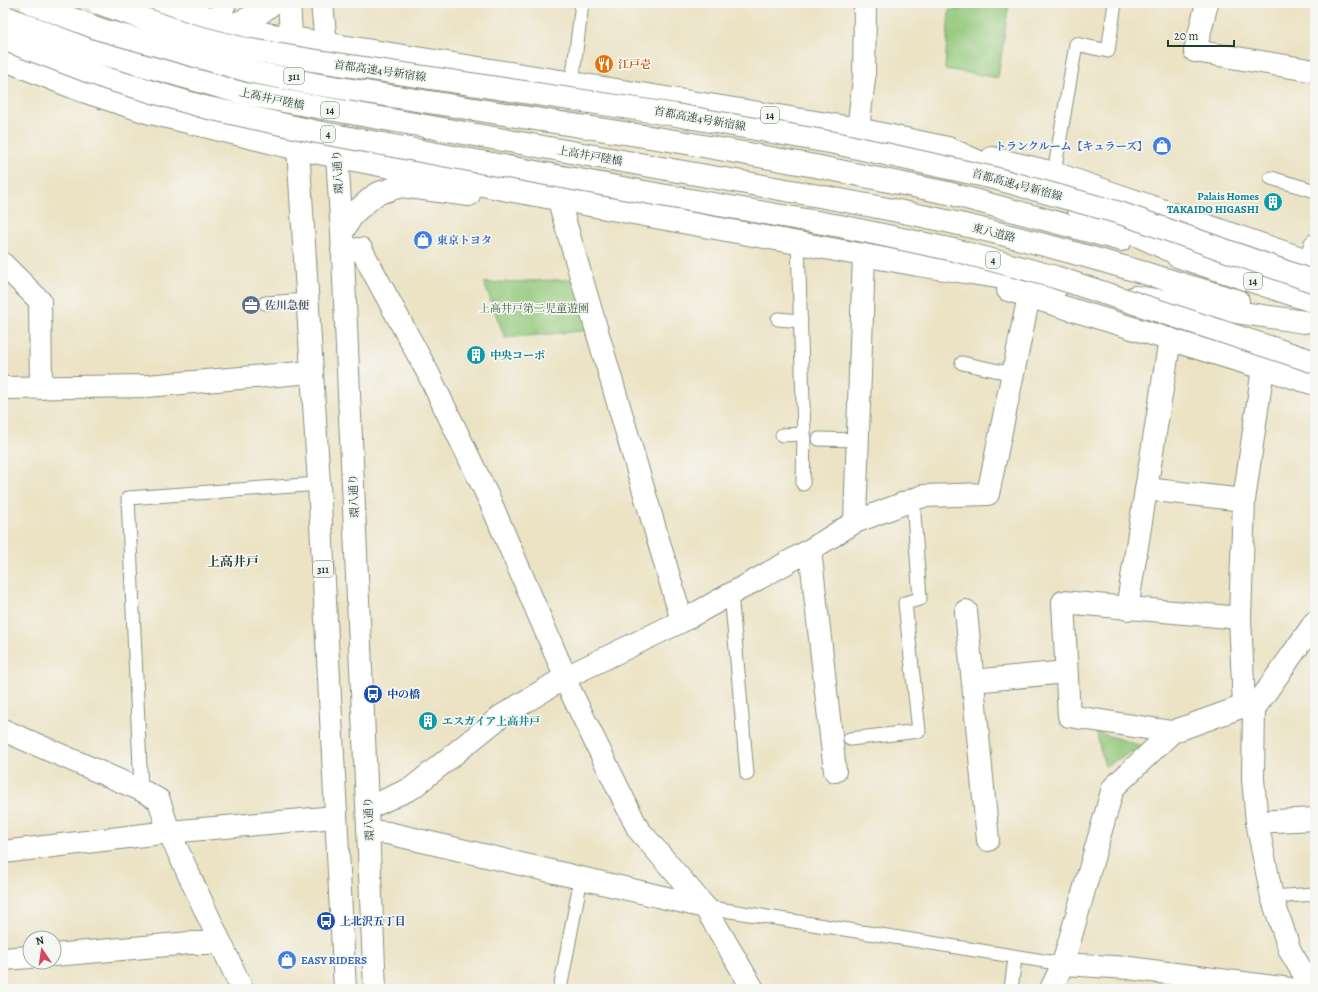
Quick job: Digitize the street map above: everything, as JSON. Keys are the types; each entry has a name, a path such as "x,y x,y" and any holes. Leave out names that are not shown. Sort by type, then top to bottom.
{"main road":[{"name":"上高井戸陸橋","path":"31,3 99,29 252,72 315,84 675,141 815,166 948,193 1070,225 1191,260"},
{"name":"首都高速4号新宿線","path":"99,3 187,34 245,49 318,62 676,114 835,143 994,178 1120,213 1314,263"},
{"path":"80,90 134,96 162,80 174,59 171,36 167,19 146,3"},
{"name":"14","path":"168,3 224,17 291,38 858,129 948,148 1191,260 1315,302"},
{"path":"224,17 262,12 272,3"},
{"name":"311","path":"289,3 319,484 345,989"},
{"name":"環八通り","path":"322,3 337,156 342,242 375,989"},
{"path":"858,129 864,79 865,3"},
{"path":"1207,3 1196,51 1315,71"},
{"name":"上高井戸陸橋","path":"3,16 89,50 245,94 667,169"},
{"name":"上高井戸陸橋","path":"3,39 108,79 204,107 317,132 840,226 954,250 1055,277 1315,362"},
{"path":"3,59 80,90 147,112 298,149 508,190 918,265 1310,324"},
{"path":"454,64 426,68 405,83 397,111 400,128 410,141 436,166 462,181"},
{"path":"948,148 1054,172 1314,263"},
{"name":"東八道路","path":"667,169 810,194 938,219 1072,252 1310,324"},
{"path":"508,190 467,196 401,186 376,194 353,214 342,242 362,249 428,373 490,501 562,669 564,678 638,830 705,907 754,989"},
{"path":"558,198 682,621"},
{"path":"855,522 864,255"},
{"path":"3,264 40,301 40,388"},
{"path":"918,265 1029,296 1315,384"},
{"path":"368,808 412,788 500,717 564,678 682,621 810,550 855,522 923,496 988,494 1029,296"},
{"path":"1127,608 1170,339"},
{"path":"1263,368 1244,500 1240,618 1249,707 1257,822 1272,897 1290,951 1313,989"},
{"path":"3,388 147,386 312,372"},
{"path":"1146,489 1244,500"},
{"path":"810,550 835,771"},
{"path":"1172,732 1069,716 1063,602 1240,618"},
{"path":"966,611 988,840"},
{"path":"1051,989 1063,964 1113,788 1172,732 1249,707 1315,622"},
{"path":"973,681 1066,672"},
{"path":"3,730 141,790 159,800 169,832 242,989"},
{"path":"3,852 169,832 335,817"},
{"path":"1257,822 1315,818"},
{"path":"369,831 388,833 705,907"},
{"path":"62,954 190,943 220,943"},
{"path":"3,959 22,958"},
{"path":"1063,964 1129,968 1290,989"}],"lane":[{"path":"572,83 582,3"},
{"path":"1054,172 1076,44 1108,52 1115,3"},
{"path":"1271,178 1315,191"},
{"path":"798,243 804,434 804,484"},
{"path":"265,303 307,300"},
{"path":"778,319 801,321"},
{"path":"962,363 1013,374"},
{"path":"782,435 804,434"},
{"path":"819,439 858,440"},
{"path":"141,790 128,498 319,484"},
{"path":"850,739 919,731 905,603 920,599 913,500"},
{"path":"731,594 747,774"},
{"path":"560,989 581,878"},
{"path":"1272,897 1315,894"},
{"path":"705,907 1015,958 1063,964"},
{"path":"1011,989 1015,958"}],"green space":[{"path":"977,3 1009,3 998,78 945,69 949,10 964,10"},
{"name":"上高井戸第二児童遊園","path":"577,279 593,330 505,338 484,283"},
{"path":"1096,732 1143,746 1105,766"}],"place":[{"name":"江戸壱","path":"604,64"},
{"name":"トランクルーム【キュラーズ】","path":"1162,146"},
{"name":"Palais Homes TAKAIDO HIGASHI","path":"1273,202"},
{"name":"東京トヨタ","path":"423,240"},
{"name":"佐川急便","path":"251,305"},
{"name":"中央コーポ","path":"476,355"},
{"name":"中の橋","path":"373,694"},
{"name":"エスガイア上高井戸","path":"428,721"},
{"name":"上北沢五丁目","path":"326,921"},
{"name":"EASY RIDERS","path":"287,960"}],"district":[{"name":"上高井戸","path":"233,561"}]}
